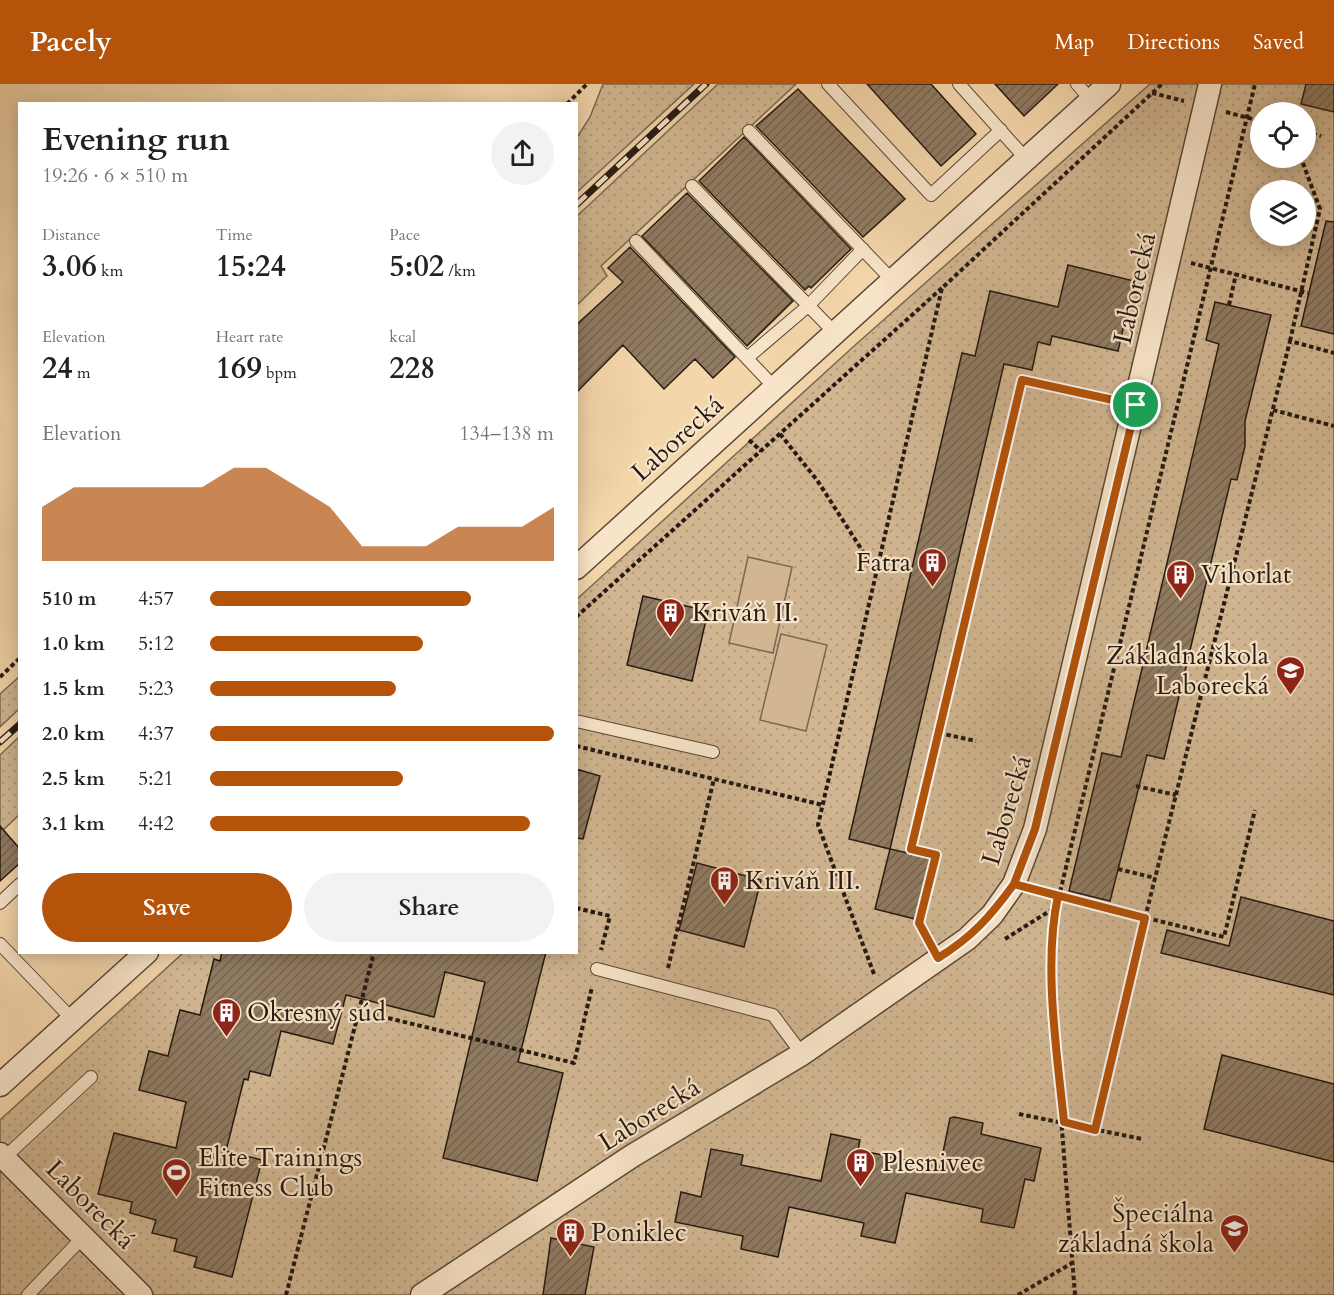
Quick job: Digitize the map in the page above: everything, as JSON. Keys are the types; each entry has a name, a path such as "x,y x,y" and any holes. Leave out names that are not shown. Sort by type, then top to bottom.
{"street":[{"name":"Laborecká","path":"578,566 1027,160 1084,92 1109,84"},
{"name":"Laborecká","path":"422,1295 632,1156 801,1054 967,939 992,915 1014,884 1035,829 1210,84"},
{"path":"0,1085 145,954"},
{"name":"Laborecká","path":"2,1156 141,1295"}],"lane":[{"path":"828,84 931,195 1001,130"},
{"path":"959,84 1027,160"},
{"path":"749,131 893,281"},
{"path":"692,186 835,333"},
{"path":"636,241 775,388"},
{"path":"747,358 808,306 863,249"},
{"path":"578,721 713,753"},
{"path":"0,903 18,886"},
{"path":"0,944 72,1019"},
{"path":"597,969 772,1015 801,1054"},
{"path":"2,1156 91,1077"},
{"path":"28,1295 83,1237"}],"path":[{"path":"569,102 587,84"},
{"path":"578,615 942,288 1162,84"},
{"path":"1075,1295 1064,1122 1052,1003 1055,913 1255,84"},
{"path":"1316,135 1322,136"},
{"path":"1095,1130 1145,918 1290,341 1320,209 1305,168"},
{"path":"1170,257 1308,293"},
{"path":"1229,305 1236,274"},
{"path":"883,997 818,825 942,288"},
{"path":"1290,341 1334,353"},
{"path":"938,958 919,923 936,855 911,849 1022,380 1136,405"},
{"path":"1273,410 1334,426"},
{"path":"780,434 818,480 876,573"},
{"path":"0,677 18,660"},
{"path":"939,733 976,741"},
{"path":"578,746 823,805"},
{"path":"663,987 714,779"},
{"path":"1136,786 1176,795"},
{"path":"1014,884 1224,937 1255,810"},
{"path":"1118,869 1155,878"},
{"path":"359,1011 574,1063 609,916 578,908"},
{"path":"286,1295 373,954"},
{"path":"1019,1114 1142,1139"},
{"path":"1018,1295 1072,1263"}],"shaded area":[{"path":"603,84 694,84 578,191 578,136 590,117"},
{"path":"718,84 796,84 601,266 607,276 578,304 578,215"},
{"path":"1150,84 1334,84 1334,1295 0,1295 0,1120 182,954 578,954 578,598 853,347"},
{"path":"748,557 792,567 773,653 729,643"},
{"path":"781,634 827,645 806,731 760,720"},
{"path":"18,678 18,710 0,727 0,694"},
{"path":"18,738 18,816 0,833 0,755"}],"building":[{"path":"867,84 931,84 976,134 941,166"},
{"path":"995,84 1058,84 1024,116"},
{"path":"1306,84 1334,84 1334,112 1316,108 1316,102 1302,102"},
{"path":"798,89 905,199 863,237 756,126"},
{"path":"744,137 851,249 811,288 809,286 805,290 699,181"},
{"path":"687,193 793,301 747,346 642,236"},
{"path":"1326,221 1334,222 1334,334 1301,326"},
{"path":"630,247 735,357 713,378 695,359 664,389 623,345 578,391 578,323 623,282 608,268"},
{"name":"Fatra","path":"1068,265 1134,281 1118,351 1052,336 1050,345 1038,342 1032,370 1004,364 890,849 849,839 962,353 975,356 990,291 1058,307"},
{"name":"Vihorlat","path":"1215,302 1271,315 1245,421 1245,446 1237,480 1231,479 1164,759 1147,755 1110,901 1069,891 1102,753 1121,757 1219,344 1206,340"},
{"name":"Kriváň II.","path":"643,596 708,611 692,681 627,665"},
{"path":"578,770 600,776 583,839 578,838"},
{"path":"0,826 18,847 18,865 0,881"},
{"path":"890,849 930,858 915,919 875,909"},
{"name":"Kriváň III.","path":"697,863 761,880 744,947 679,930"},
{"path":"1241,897 1334,921 1334,995 1161,953 1167,930 1229,946"},
{"path":"222,954 545,954 518,1062 563,1073 537,1181 443,1158 485,982 445,972 434,1017 346,995 333,1044 281,1031 270,1076 250,1071 248,1080 244,1079 226,1151 262,1160 232,1277 194,1267 197,1257 174,1251 177,1239 152,1233 156,1220 130,1213 132,1202 98,1194 114,1133 176,1148 186,1102 139,1090 149,1051 168,1056 180,1010 200,1015 214,959 220,961"},
{"path":"1222,1055 1334,1084 1334,1162 1204,1129"},
{"name":"Plesnivec","path":"950,1118 983,1123 981,1134 1041,1148 1034,1181 1025,1179 1014,1228 981,1222 983,1209 906,1193 895,1243 861,1236 864,1223 789,1207 778,1257 741,1249 743,1236 675,1222 681,1192 701,1197 711,1149 743,1155 741,1165 821,1181 831,1134 860,1140 858,1150 940,1167"},
{"name":"Poniklec","path":"551,1238 594,1247 585,1295 543,1295"}],"railway":[{"path":"578,203 706,84"},
{"path":"0,742 18,726"}],"place":[{"name":"Fatra","path":"932,588"},
{"name":"Vihorlat","path":"1180,600"},
{"name":"Kriváň II.","path":"671,638"},
{"name":"Základná škola Laborecká","path":"1290,696"},
{"name":"Kriváň III.","path":"724,906"},
{"name":"Okresný súd","path":"226,1038"},
{"name":"Plesnivec","path":"861,1188"},
{"name":"Elite Trainings Fitness Club","path":"177,1198"},
{"name":"Špeciálna základná škola","path":"1235,1254"},
{"name":"Poniklec","path":"570,1258"}],"route":[{"path":"1136,405 1022,380 911,849 936,855 919,923 938,958 967,939 992,915 1014,884 1058,896 1055,913 1052,1003 1064,1122 1095,1130 1145,918 1014,884 1035,829 1136,405"}]}
